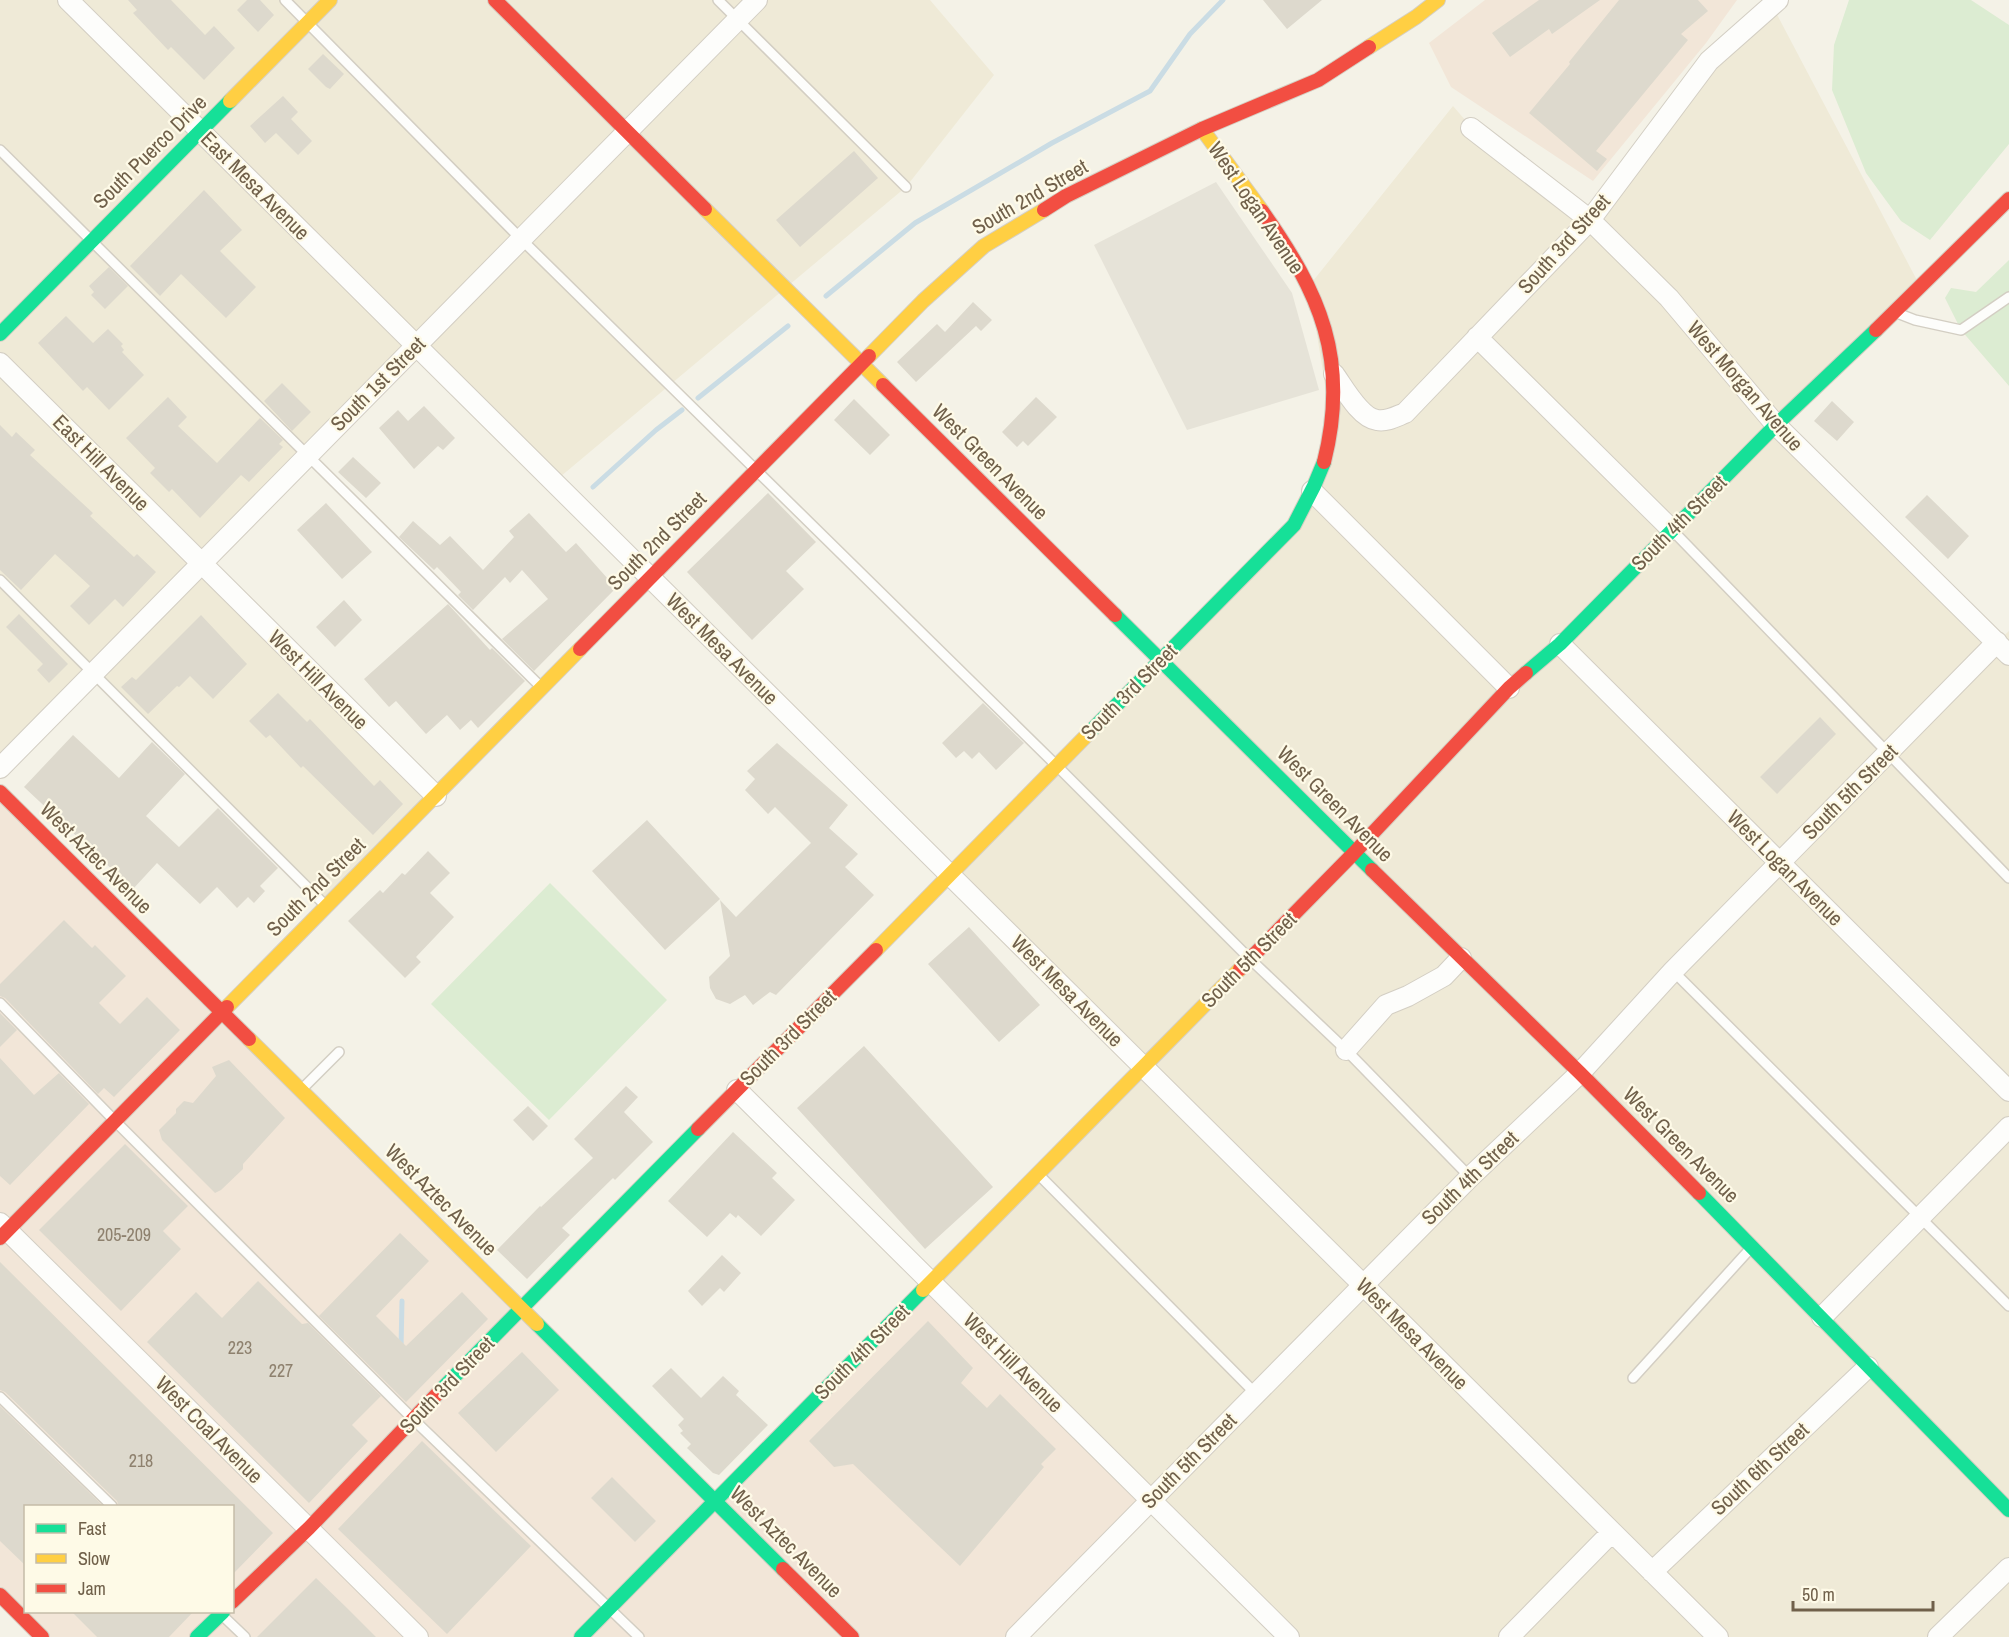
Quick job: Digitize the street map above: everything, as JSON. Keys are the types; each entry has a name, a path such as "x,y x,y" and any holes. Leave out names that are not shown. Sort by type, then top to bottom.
{"main road":[{"name":"South Puerco Drive","path":"0,334 330,0"},
{"name":"West Green Avenue","path":"495,0 1354,853 1580,1073 2009,1510"},
{"name":"South 2nd Street","path":"3,1230 115,1121 923,301 984,246 1066,196 1203,129 1318,80 1438,0"},
{"name":"West Logan Avenue","path":"1203,129 1218,154 1282,239 1309,286 1328,336 1335,380 1332,428 1324,462"},
{"name":"South 4th Street","path":"1354,853 1509,688 1560,644 1776,425 2009,199"},
{"name":"South 3rd Street","path":"234,1600 309,1528 521,1309 1294,525 1324,462"},
{"name":"West Aztec Avenue","path":"0,792 852,1637"},
{"name":"South 5th Street","path":"1143,1067 1354,853"},
{"name":"South 4th Street","path":"581,1637 1143,1067"},
{"path":"0,1595 42,1637"},
{"path":"197,1637 219,1613"}],"street":[{"name":"East Mesa Avenue","path":"68,0 416,346"},
{"name":"South 1st Street","path":"0,768 757,0"},
{"name":"South 3rd Street","path":"1334,374 1365,415 1376,420 1389,420 1405,413 1590,220 1709,61 1778,0"},
{"name":"West Morgan Avenue","path":"1472,128 1590,220 1669,298 1776,425 2003,648"},
{"path":"1478,337 1672,530"},
{"name":"West Mesa Avenue","path":"416,346 1718,1637"},
{"name":"East Hill Avenue","path":"0,363 201,563"},
{"path":"1312,491 1509,688"},
{"name":"West Hill Avenue","path":"201,563 436,796"},
{"name":"West Logan Avenue","path":"1560,644 2009,1091"},
{"name":"South 5th Street","path":"1580,1073 1673,971 1888,753 2003,648"},
{"path":"1346,1050 1386,1005 1408,996 1443,976 1461,958"},
{"name":"South 4th Street","path":"1363,1285 1470,1177 1580,1073"},
{"name":"West Hill Avenue","path":"737,1090 1289,1637"},
{"path":"1822,1317 2009,1127"},
{"name":"West Coal Avenue","path":"3,1230 418,1637"},
{"name":"South 5th Street","path":"1016,1637 1363,1285"},
{"name":"South 6th Street","path":"1652,1572 1868,1367"},
{"path":"1509,1637 1612,1532"},
{"path":"1938,1637 2009,1568"}],"lane":[{"path":"285,0 521,239 1250,959 1346,1050 1470,1177"},
{"path":"717,0 906,187"},
{"path":"0,150 542,688"},
{"path":"1895,312 1915,320 1961,330 2009,297"},
{"path":"1672,530 2009,878"},
{"path":"0,580 326,907"},
{"path":"1673,971 2009,1306"},
{"path":"0,1003 413,1419 639,1637"},
{"path":"301,1090 339,1052"},
{"path":"1038,1174 1256,1394"},
{"path":"1634,1378 1752,1247"},
{"path":"0,1397 111,1505"},
{"path":"221,1613 245,1637"}],"shaded area":[{"path":"0,0 930,0 994,75 906,187 554,482 416,346 202,563 436,796 326,907 93,674 0,768"},
{"path":"1485,0 1737,0 1706,43 1593,181 1451,87 1429,43"},
{"path":"1772,5 1920,286 1776,425 1997,642 2009,631 2009,1637 1289,1637 931,1282 1143,1067 949,874 1294,525 1332,427 1309,286 1453,106 1472,128 1590,219 1709,61"},
{"path":"1216,182 1292,293 1319,390 1187,430 1094,245"},
{"path":"0,792 715,1501 931,1282 1151,1500 1016,1637 42,1637 0,1595"}],"green space":[{"path":"1849,0 1971,0 2009,25 2009,144 1930,240 1901,221 1866,173 1832,90 1834,45"},
{"path":"2009,260 2009,386 1961,330 1945,298 1951,288 1976,292"},
{"path":"550,883 667,1000 549,1120 431,1004"}],"building":[{"path":"128,0 171,0 205,35 214,26 235,48 204,80 171,47 168,50 133,13 137,10"},
{"path":"247,0 260,0 274,15 258,32 237,10"},
{"path":"1263,0 1322,0 1287,29"},
{"path":"1539,0 1600,0 1552,34 1549,29 1510,57 1492,33"},
{"path":"1619,0 1698,0 1708,11 1681,34 1688,40 1596,151 1607,159 1597,171 1529,113"},
{"path":"323,54 344,74 330,89 308,69"},
{"path":"283,96 298,112 291,119 312,141 298,155 276,133 265,143 250,126"},
{"path":"854,151 878,178 800,247 776,220"},
{"path":"204,190 242,230 220,251 256,287 226,318 181,274 160,296 130,266"},
{"path":"109,267 128,286 105,309 91,295 94,292 89,286"},
{"path":"973,302 992,320 981,331 976,326 916,382 897,362 937,324 945,332"},
{"path":"66,316 93,343 108,329 123,344 122,352 144,375 109,410 87,387 83,391 38,343"},
{"path":"282,383 311,412 292,431 264,401"},
{"path":"168,397 187,417 178,426 217,463 260,418 283,440 279,444 283,447 249,482 241,475 200,518 172,489 169,492 150,473 155,468 126,438"},
{"path":"1036,397 1057,417 1028,446 1023,441 1017,447 1002,432"},
{"path":"854,399 890,435 870,455 834,420"},
{"path":"1832,401 1854,422 1837,441 1814,421"},
{"path":"424,406 455,438 443,450 438,446 414,469 379,428 398,410 408,421"},
{"path":"0,425 12,437 16,432 35,450 30,455 93,513 90,516 134,557 137,554 156,572 123,607 115,599 89,625 70,606 90,586 55,554 21,590 0,570"},
{"path":"353,457 381,483 366,498 338,472"},
{"path":"768,493 816,542 786,571 804,589 752,640 687,572"},
{"path":"1927,495 1969,536 1948,559 1905,517"},
{"path":"326,503 372,552 342,579 297,530"},
{"path":"529,513 566,552 576,543 616,588 534,671 502,639 548,599 522,570 510,583 505,577 473,610 458,595 461,592 437,567 434,570 399,537 413,521 440,545 450,536 483,570 514,537 509,531"},
{"path":"344,600 362,620 335,647 316,627"},
{"path":"448,604 490,650 492,648 525,681 478,728 471,720 460,730 447,715 426,734 396,701 389,707 364,679"},
{"path":"19,614 68,664 49,683 37,670 43,664 6,627"},
{"path":"201,615 247,664 213,699 190,676 148,714 121,687 132,677 136,680"},
{"path":"278,693 307,722 310,719 374,786 380,780 403,804 373,835 303,766 301,768 270,735 266,738 249,721"},
{"path":"983,703 1024,743 996,770 979,752 972,759 964,751 956,758 942,743"},
{"path":"1820,717 1836,734 1777,794 1760,777"},
{"path":"73,735 119,778 152,742 185,774 146,816 179,847 218,808 278,868 260,886 265,891 254,903 248,897 237,908 217,887 200,904 157,863 133,889 24,787"},
{"path":"777,743 848,805 829,828 858,854 845,867 874,895 776,995 770,992 753,1005 745,995 730,1004 716,999 710,988 709,977 730,956 720,900 736,917 811,843 775,807 768,814 745,790 755,779 747,771"},
{"path":"647,820 720,899 665,950 592,871"},
{"path":"428,851 450,873 430,893 454,917 416,957 421,962 405,978 348,921 380,890 383,893 402,873 405,875"},
{"path":"64,920 92,948 95,945 126,976 99,1003 120,1024 147,997 180,1030 114,1097 104,1088 98,1094 5,998 0,996 0,984"},
{"path":"969,927 1040,1005 999,1042 928,964"},
{"path":"0,1013 17,1030 0,1047"},
{"path":"864,1046 993,1187 925,1249 797,1108"},
{"path":"0,1058 34,1095 59,1073 89,1104 10,1185 0,1176"},
{"path":"229,1060 285,1118 243,1164 243,1169 215,1193 162,1140 159,1130 184,1101 193,1103 216,1076 212,1067"},
{"path":"626,1086 638,1097 624,1112 653,1142 562,1228 570,1235 527,1279 497,1250 540,1206 593,1158 574,1139"},
{"path":"528,1106 548,1126 533,1141 513,1120"},
{"path":"733,1132 777,1173 772,1178 795,1200 761,1236 738,1215 736,1218 730,1213 707,1237 668,1201"},
{"path":"125,1144 188,1206 163,1231 181,1249 121,1311 39,1230"},
{"path":"400,1233 429,1261 376,1316 406,1346 462,1292 488,1319 406,1402 319,1316"},
{"path":"722,1255 741,1273 724,1292 720,1288 702,1306 688,1291"},
{"path":"0,1262 273,1533 234,1573 234,1505 119,1505 5,1392 0,1390"},
{"path":"258,1281 302,1324 308,1323 381,1396 352,1425 368,1441 309,1503 147,1342 196,1292 222,1318"},
{"path":"928,1321 973,1368 961,1383 987,1408 1000,1394 1056,1449 1041,1464 1044,1467 960,1566 853,1464 834,1467 809,1441"},
{"path":"522,1352 559,1390 496,1452 458,1413"},
{"path":"671,1368 701,1398 723,1376 739,1391 736,1395 768,1425 719,1475 713,1473 687,1448 691,1444 680,1433 683,1431 678,1425 684,1419 652,1386"},
{"path":"0,1406 102,1505 24,1505 24,1564 0,1541"},
{"path":"422,1441 531,1546 447,1634 338,1529"},
{"path":"612,1477 656,1521 635,1542 591,1498"},
{"path":"316,1578 347,1608 376,1637 257,1637"},
{"path":"73,1613 192,1613 169,1637 97,1637"}],"waterway":[{"path":"826,296 915,223 1052,143 1150,91 1190,34 1223,0"},
{"path":"698,398 788,326"},
{"path":"593,487 656,430 682,410"},
{"path":"401,1348 402,1301"}],"traffic: fast":[{"path":"0,334 230,101"},
{"path":"1526,673 1560,644 1776,425 1876,330"},
{"path":"1087,735 1294,525 1324,462"},
{"path":"1115,615 1372,870"},
{"path":"441,1390 698,1129"},
{"path":"1699,1193 2009,1510"},
{"path":"581,1637 923,1290"},
{"path":"537,1324 783,1569"},
{"path":"197,1637 222,1613"}],"traffic: slow":[{"path":"230,101 330,0"},
{"path":"1369,47 1438,0"},
{"path":"1202,129 1262,211"},
{"path":"705,209 883,385"},
{"path":"869,356 923,301 984,246 1044,210"},
{"path":"227,1007 580,649"},
{"path":"876,950 1087,735"},
{"path":"923,1290 1240,969"},
{"path":"249,1039 537,1324"}],"traffic: jam":[{"path":"495,0 705,209"},
{"path":"1044,210 1066,196 1202,129 1318,80 1369,47"},
{"path":"1876,330 2009,199"},
{"path":"1262,211 1300,270 1325,329 1331,359 1333,391 1331,425 1324,462"},
{"path":"580,649 869,356"},
{"path":"883,385 1115,615"},
{"path":"1240,969 1354,853 1509,688 1526,673"},
{"path":"0,792 249,1039"},
{"path":"1372,870 1699,1193"},
{"path":"698,1129 876,950"},
{"path":"0,1238 227,1007"},
{"path":"234,1600 309,1528 441,1390"},
{"path":"783,1569 852,1637"},
{"path":"0,1595 42,1637"}]}
